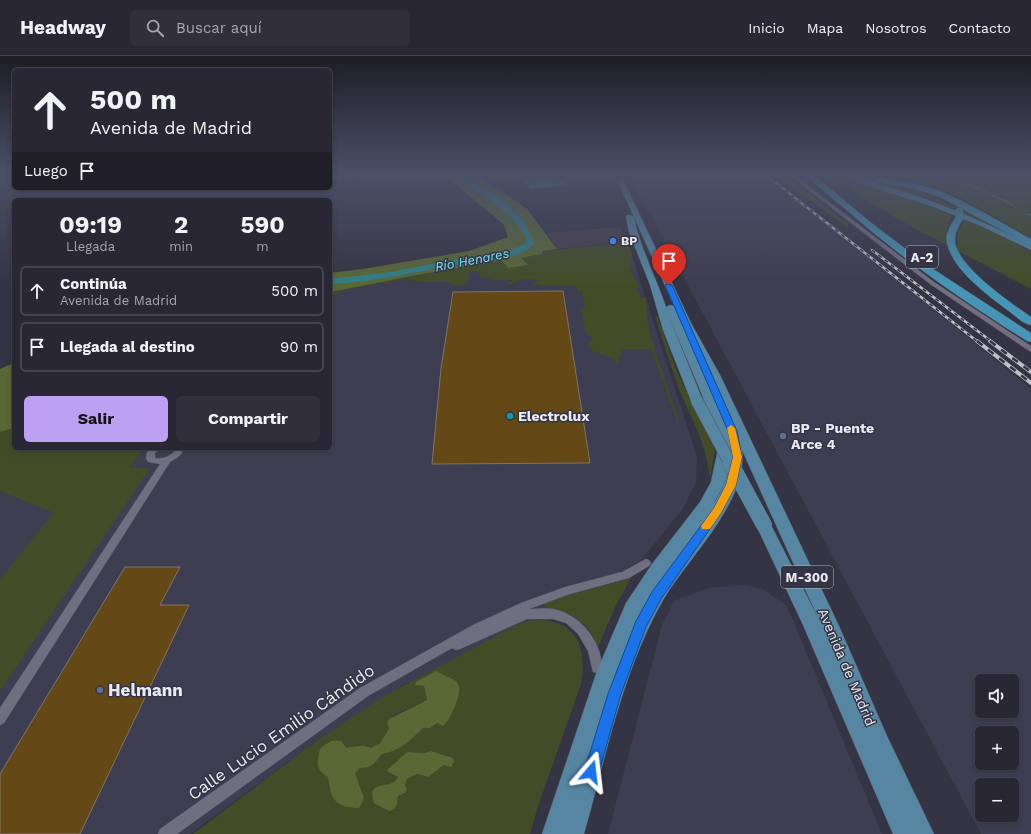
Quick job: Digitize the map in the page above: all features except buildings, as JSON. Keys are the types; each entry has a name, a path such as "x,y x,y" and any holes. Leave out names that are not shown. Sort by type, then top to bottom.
{"highway":[{"name":"A-2","path":"845,211 881,240 902,252"},
{"name":"A-2","path":"852,211 902,252 960,293 1031,338"},
{"name":"A-2","path":"865,211 921,256 1031,328"},
{"path":"955,211 980,222 1031,248"},
{"path":"958,211 960,217 951,236 950,242 955,254 985,288 1031,322"},
{"path":"974,211 1031,242"},
{"path":"980,211 1031,242"}],"main road":[{"name":"Avenida de Madrid","path":"628,211 633,222 633,232 654,285 677,327 714,375 830,626 880,743 923,834"},
{"name":"Avenida de Madrid","path":"632,211 677,327 697,401 764,525 812,625 905,834"},
{"path":"554,834 606,671 635,604 658,569 706,505 718,482 724,454 721,430 710,401 633,222"},
{"path":"573,834 614,694 640,625 656,596 718,511 731,485 737,457 733,431 677,327 651,295"}],"street":[{"path":"838,211 932,283 1031,350"},
{"path":"155,450 150,455 151,460 158,462 175,456 178,453 178,450"},
{"path":"0,719 167,460"},
{"name":"Calle Lucio Emilio Cándido","path":"165,834 364,692 418,661 477,628 524,606 569,590 625,575 646,564"},
{"name":"Calle Lucio Emilio Cándido","path":"418,661 526,614 537,613 553,614 570,620 582,631 593,650 597,668"}],"shaded area":[{"path":"488,211 529,211 557,249 542,251 542,254 521,258 529,265 508,268 502,261 417,275 332,292 332,273 469,251 508,237 504,225"},
{"path":"648,211 810,211 888,272 1031,389 1031,834 981,834"},
{"path":"826,211 832,211 848,224 848,228"},
{"path":"885,211 947,211 952,213 945,242 957,247 957,234 964,220 980,224 998,233 1031,252 1031,289 899,220"},
{"path":"958,211 968,211 1012,236"},
{"path":"985,211 1031,211 1031,238"},
{"path":"620,227 628,243 557,249 547,233"},
{"path":"628,243 697,457 696,483 682,510 640,561 535,620 401,686 315,742 190,834 0,834 0,491 53,513 150,468 130,467 143,450 332,450 332,292 417,275 602,245"},
{"path":"628,243 632,255 630,260 632,268 630,271 634,279 636,279 639,288 636,288 640,297 646,298 648,326 677,414 679,421 678,423 651,349 622,349 617,364 612,358 590,350 588,344 592,338 586,333 581,307 585,307 582,291 578,291 573,285 533,285 539,280 527,279 508,285 508,282 512,282 512,280 490,280 490,278 480,278 480,271 470,271 466,285 454,286 448,282 420,282 406,279 347,289 332,295 332,290 503,261 508,268 529,265 521,258 542,254 542,251"},
{"path":"655,316 657,316 677,372 715,449 711,474 709,475 708,463 702,441 679,389"},
{"path":"12,364 12,429 0,432 0,369"},
{"path":"12,429 12,450 143,450 130,467 150,468 0,691 0,579 53,513 0,491 0,432"},
{"path":"631,578 616,605 598,647 587,627 582,623 565,613 545,607 544,602"},
{"path":"745,585 763,589 787,606 882,834 608,834 662,625 674,601 708,588"},
{"path":"535,620 561,624 570,630 576,638 580,647 582,658 581,684 538,806 530,834 193,834 315,742 384,696 522,622","holes":["456,681 437,723 430,728 423,728 399,748 382,754 373,764 368,767 360,767 355,773 364,798 329,789 328,777 320,749 329,741 345,744 347,749 359,745 371,749 380,743 389,729 387,723 394,715 427,700 424,686 418,686","431,751 453,758 428,777 417,774 407,779 405,786 407,789 405,793 398,796 397,804 385,784 393,783 398,777 386,771 407,752 425,753"]},
{"path":"436,671 456,681 459,686 457,702 446,723 443,726 437,723 430,728 423,728 399,748 382,754 370,766 360,768 355,773 364,798 359,808 351,808 340,804 336,801 330,791 328,777 319,768 318,762 320,749 327,743 335,740 341,741 347,748 362,746 371,748 380,743 389,729 387,723 389,719 427,700 424,686 415,685 416,682"},
{"path":"431,751 453,758 454,762 451,767 444,765 428,777 417,774 407,779 405,786 407,789 405,793 398,796 397,804 394,809 389,811 374,803 372,795 373,790 376,787 395,781 398,777 386,771 407,752 425,753"}],"water":[{"name":"Río Henares","path":"504,211 514,211 523,220 535,244 518,254 497,259 378,279 332,284 332,279 390,272 453,260 504,253 527,243 524,234"}],"railway":[{"path":"812,211 978,342"},
{"path":"872,250 992,342"},
{"path":"977,341 1031,383"},
{"path":"990,341 1031,372"}],"slow traffic":[{"path":"706,526 718,511 731,485 737,457 733,431 731,428"}],"place":[{"name":"BP","path":"613,241"},
{"name":"Electrolux","path":"510,416"},
{"name":"BP - Puente Arce 4","path":"783,436"},
{"name":"Helmann","path":"100,690"}],"route":[{"path":"591,772 614,694 640,625 656,596 718,511 731,485 737,457 733,431 669,285"}]}
